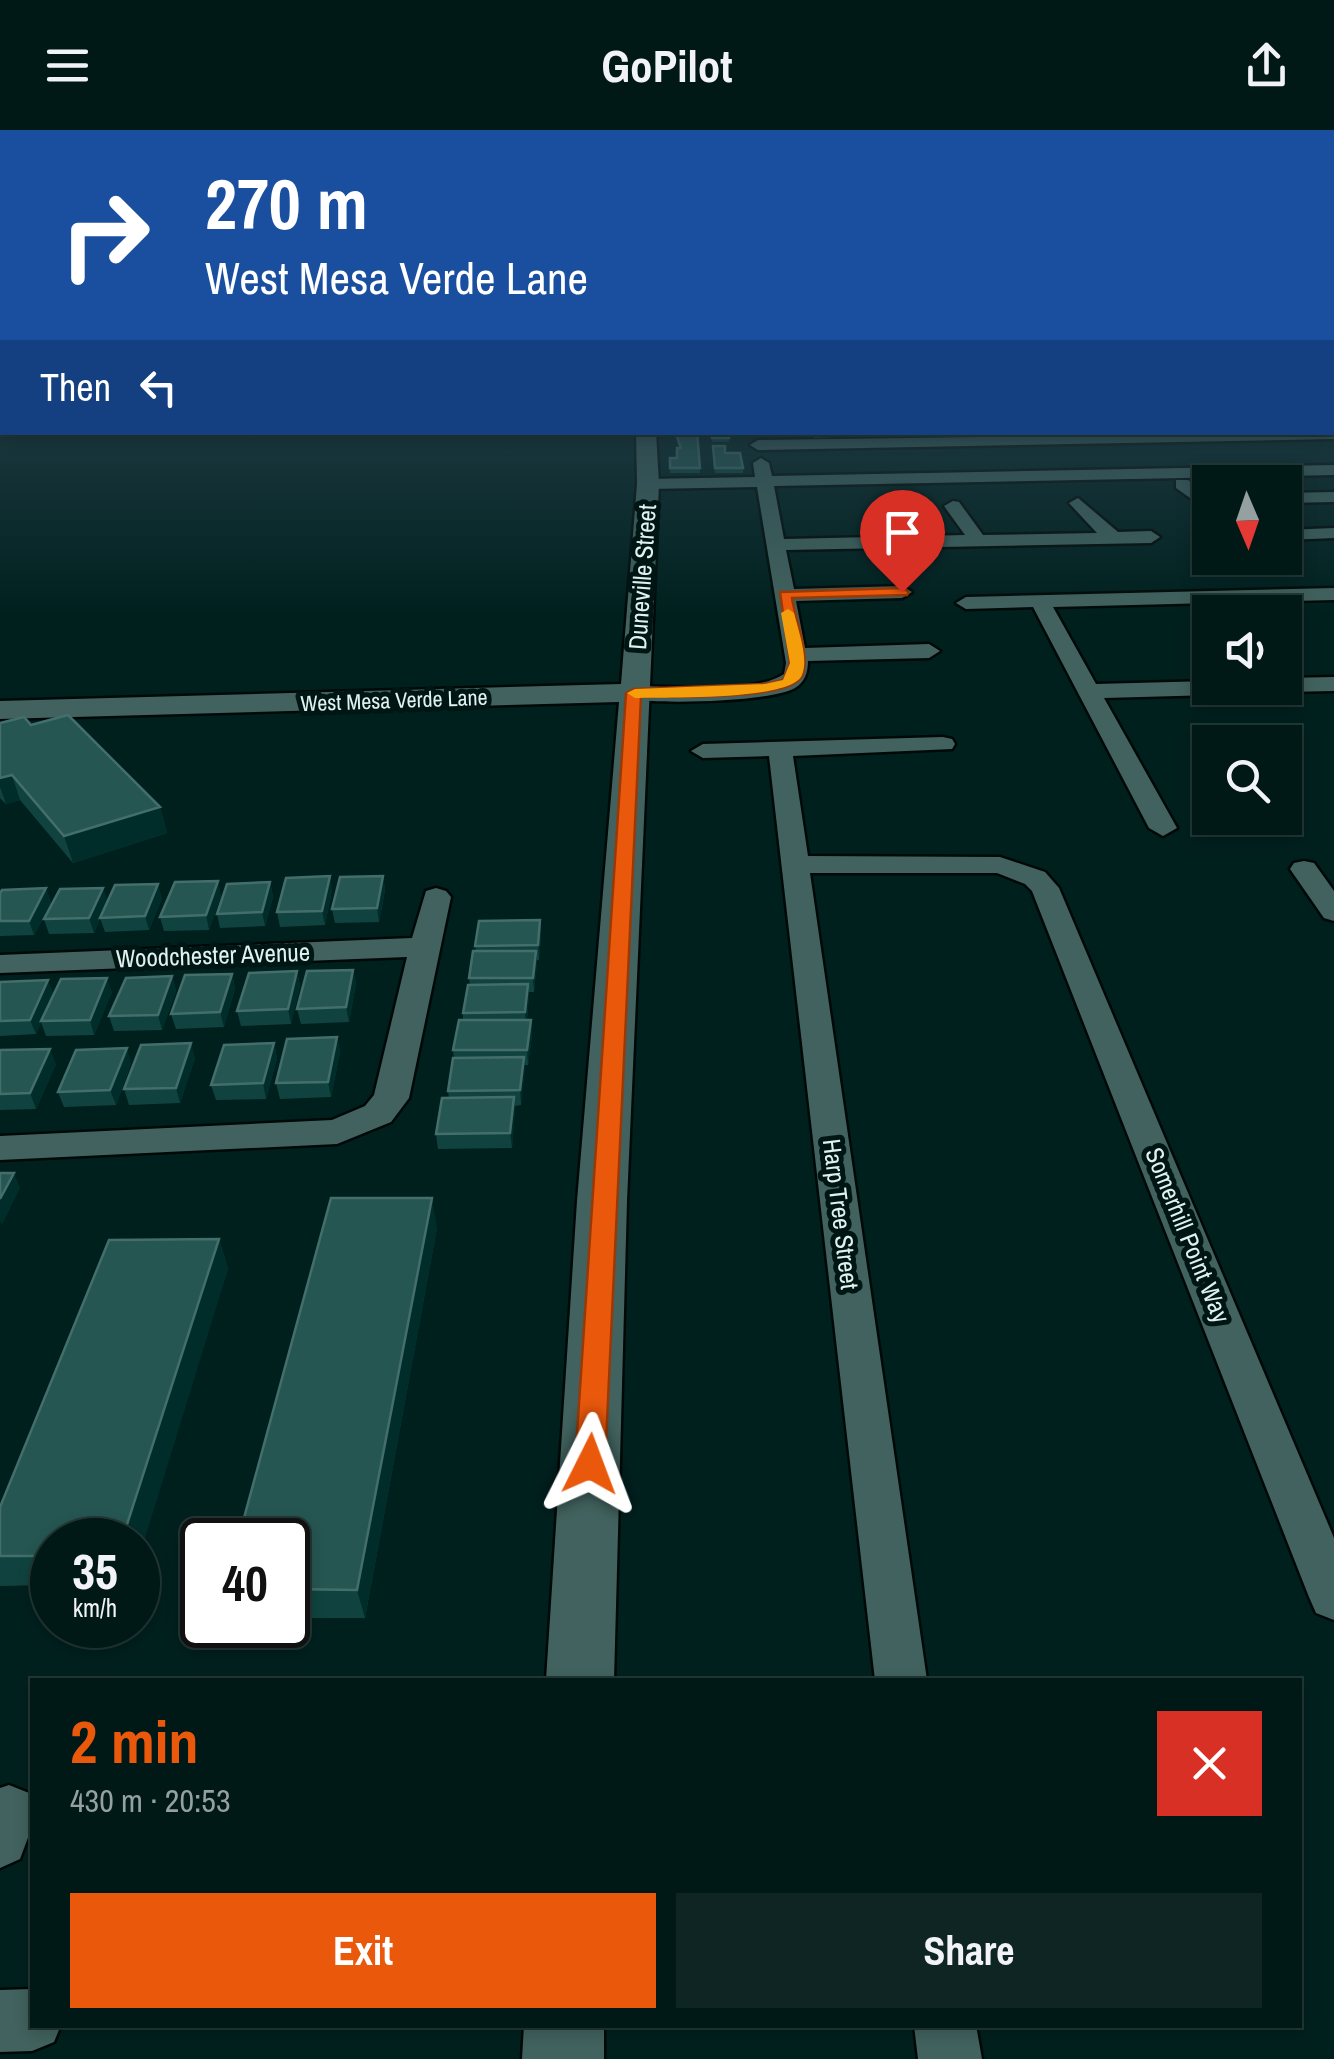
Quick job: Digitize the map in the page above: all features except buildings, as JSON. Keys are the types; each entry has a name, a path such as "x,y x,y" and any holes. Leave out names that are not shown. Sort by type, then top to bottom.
{"street":[{"name":"Duneville Street","path":"580,1678 602,1201 648,484 646,436"},
{"path":"929,651 795,654 756,439 1034,436"},
{"path":"648,484 1334,470"},
{"path":"1182,484 1192,491"},
{"path":"1302,497 1334,496"},
{"path":"1078,502 1112,538"},
{"path":"953,506 978,540"},
{"path":"1302,535 1334,534"},
{"path":"775,544 1151,537"},
{"path":"784,595 902,592"},
{"path":"966,603 1334,594"},
{"path":"1040,601 1163,828"},
{"name":"West Mesa Verde Lane","path":"0,710 765,688 788,683 796,672 795,654"},
{"path":"1302,687 1330,689"},
{"path":"1089,691 1192,689"},
{"path":"703,751 942,744"},
{"name":"Harp Tree Street","path":"780,749 901,1678"},
{"name":"Somerhill Point Way","path":"795,864 1000,865 1034,878 1055,904 1334,1597"},
{"path":"1304,869 1334,912"},
{"path":"0,1148 337,1132 378,1114 391,1098 436,897"},
{"name":"Woodchester Avenue","path":"0,964 425,946"},
{"path":"0,2021 30,2020"},
{"path":"563,2059 564,2028"},
{"path":"946,2028 950,2059"}],"slow traffic":[{"path":"635,693 765,688 788,683 797,663 788,613"}],"route":[{"path":"590,1464 602,1201 634,693 765,688 788,683 797,663 784,595 902,592"}]}
